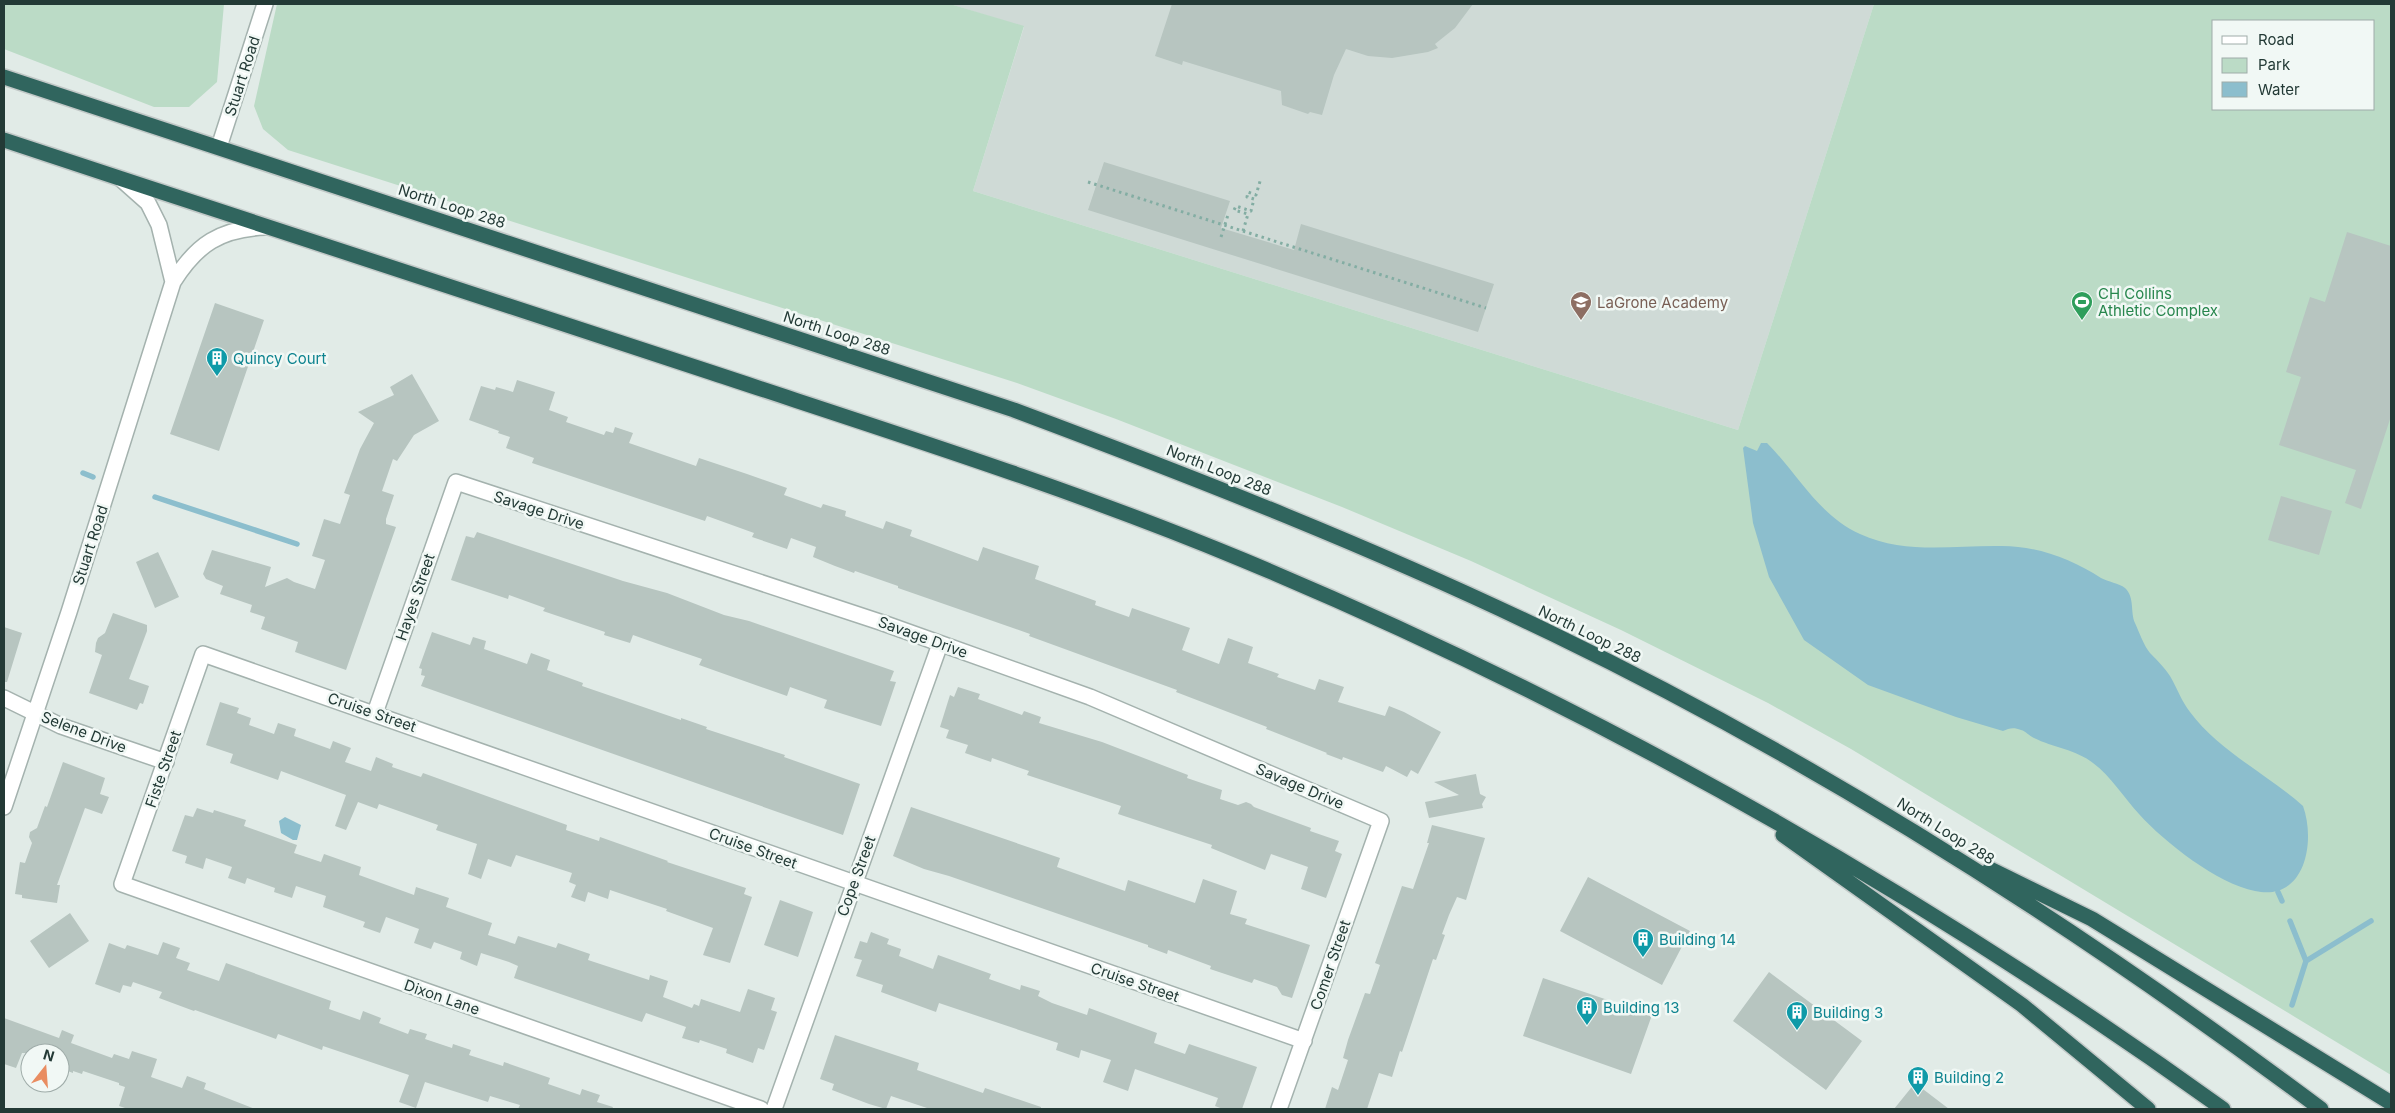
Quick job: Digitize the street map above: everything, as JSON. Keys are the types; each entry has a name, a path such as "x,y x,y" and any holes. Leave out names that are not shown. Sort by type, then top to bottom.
{"highway":[{"name":"North Loop 288","path":"4,77 1014,410 1189,476 1369,550 1553,634 1736,728 1914,832 2038,909 2138,976 2321,1109"},
{"path":"4,140 1011,472 1132,516 1256,566 1436,646 1576,714 1710,784 1821,846 2017,967 2223,1109"},
{"path":"1710,784 2022,1005 2148,1109"},
{"path":"1914,832 2092,919 2391,1103"}],"street":[{"name":"Stuart Road","path":"219,147 266,4"},
{"path":"121,178 148,203 159,225 173,282"},
{"name":"Stuart Road","path":"4,807 69,612 173,282 185,262 204,245 234,230 268,227"},
{"name":"Savage Drive","path":"456,482 883,623 1090,697 1381,821"},
{"name":"Hayes Street","path":"375,712 456,482"},
{"name":"Cope Street","path":"774,1109 853,883 940,644"},
{"name":"Cruise Street","path":"203,654 375,712 853,883 1304,1041"},
{"name":"Fiste Street","path":"122,884 203,654"},
{"name":"Selene Drive","path":"4,698 61,726 166,762"},
{"name":"Comer Street","path":"1279,1109 1381,821"},
{"name":"Dixon Lane","path":"122,884 761,1109"}],"path":[{"path":"1243,231 1248,214 1234,210 1236,206 1251,211 1254,199 1247,197 1248,192 1256,194 1261,178"},
{"path":"1088,182 1486,308"},
{"path":"1221,236 1228,215"}],"shaded area":[{"name":"LaGrone Academy","path":"950,4 1874,4 1738,430 973,191 1024,27"}],"green space":[{"path":"4,4 224,4 217,82 189,107 154,107 4,49"},
{"path":"277,4 950,4 1024,26 973,191 1738,430 1874,4 2391,4 2391,1075 1851,749 1768,703 1621,630 1471,561 1342,507 1116,419 1017,383 288,150 263,129 254,106"}],"water":[{"path":"1761,443 1767,443 1809,493 1832,516 1845,526 1877,541 1895,545 1930,548 2002,546 2028,548 2054,555 2125,588 2130,596 2134,619 2144,643 2170,676 2190,712 2215,739 2303,806 2307,820 2307,852 2303,866 2296,878 2285,887 2272,892 2255,891 2225,880 2209,871 2162,837 2139,814 2106,774 2087,759 2032,737 2024,731 2012,728 2003,731 1956,717 1868,685 1804,640 1769,577 1753,523 1743,448 1745,446 1757,451"},
{"path":"285,817 301,825 297,840 293,840 281,833 279,821"}],"building":[{"path":"1172,4 1473,4 1455,28 1435,44 1438,48 1428,52 1392,58 1368,56 1346,49 1334,75 1322,115 1310,112 1308,114 1282,105 1281,91 1183,61 1182,65 1155,56"},
{"path":"1104,162 1230,201 1221,228 1294,250 1301,224 1494,284 1478,332 1088,210"},
{"path":"2347,232 2391,246 2391,416 2361,509 2345,503 2356,470 2279,445 2301,377 2286,372 2310,297 2325,302"},
{"name":"Quincy Court","path":"215,303 264,320 219,451 170,434"},
{"path":"412,374 439,421 414,435 397,461 393,459 382,491 394,495 386,524 396,527 346,670 295,652 298,642 261,629 265,617 250,612 252,605 220,594 223,586 206,579 203,574 212,550 271,567 265,587 287,578 315,589 325,560 312,556 324,519 340,524 350,495 344,493 360,449 374,423 358,412 394,395 390,387"},
{"path":"517,380 555,392 549,410 568,417 566,422 604,435 606,431 613,433 615,427 633,433 629,443 696,466 699,458 747,474 787,488 784,495 821,508 823,504 846,511 845,516 883,529 886,521 912,530 910,536 978,561 983,547 1039,566 1035,579 1096,601 1095,605 1129,617 1132,608 1190,628 1182,650 1219,664 1228,638 1253,647 1248,663 1279,674 1277,677 1315,690 1319,679 1344,687 1338,702 1385,716 1389,706 1441,732 1418,774 1411,770 1407,777 1386,766 1383,772 1343,757 1342,760 1266,729 1267,727 1176,692 1177,690 1029,636 1030,634 898,588 898,586 835,566 813,557 816,547 791,538 787,549 752,537 754,533 707,516 705,521 532,463 534,458 506,448 510,437 469,420 481,386 495,390 496,387 513,392"},
{"path":"2281,496 2332,511 2319,555 2268,540"},
{"path":"477,532 623,581 667,593 724,615 749,621 894,671 890,681 896,682 881,726 824,708 827,700 790,687 787,696 699,665 702,659 633,635 630,643 604,635 605,632 543,611 545,608 509,595 508,599 451,580 466,536 474,538"},
{"path":"158,552 179,597 155,608 136,562"},
{"path":"113,613 147,625 147,631 129,679 149,686 143,704 140,703 137,710 89,693 102,655 95,652 96,643 98,638 105,633"},
{"path":"4,627 22,633 7,682 4,682"},
{"path":"432,632 470,645 473,637 486,641 484,649 527,664 531,653 550,660 547,670 583,683 582,686 707,727 706,729 785,755 784,757 860,784 843,835 421,686 425,676 421,675 422,669 419,668"},
{"path":"958,687 980,694 978,699 1022,715 1024,711 1041,717 1039,723 1102,742 1188,775 1187,778 1222,790 1220,799 1238,805 1246,802 1254,807 1311,828 1310,831 1339,841 1335,851 1342,854 1326,898 1301,889 1308,867 1271,854 1265,870 1211,848 1212,845 1118,814 1121,806 1027,775 1029,771 992,758 991,762 965,753 968,745 946,738 949,730 940,727 950,695 954,697"},
{"path":"220,702 239,708 237,713 251,718 249,725 274,734 278,723 296,729 294,736 330,749 333,741 351,748 345,762 371,771 376,757 393,764 392,767 421,777 423,773 567,825 566,830 599,841 600,837 667,862 746,888 744,894 752,897 730,963 703,955 713,928 666,911 667,909 610,890 608,899 588,892 585,902 571,897 576,885 569,882 572,873 516,855 511,867 488,859 481,879 468,874 477,844 436,830 438,825 379,804 377,809 358,802 346,830 335,826 346,795 281,771 278,780 230,763 233,754 206,745"},
{"path":"63,762 105,778 100,794 109,797 102,814 85,808 57,885 60,885 57,903 22,898 22,895 15,894 20,862 25,863 32,843 29,837 30,832 37,828 45,806 47,807"},
{"path":"1476,774 1480,794 1486,797 1482,804 1483,808 1429,818 1425,802 1459,795 1434,782"},
{"path":"911,807 1060,858 1057,867 1125,891 1128,880 1195,903 1203,879 1237,891 1230,914 1247,919 1245,924 1310,945 1292,998 1282,995 1277,987 1254,979 1252,983 1210,969 1211,966 1168,950 1167,954 1148,947 1148,945 924,869 893,856"},
{"path":"197,808 213,813 214,810 246,820 244,826 297,845 294,853 321,862 324,854 361,867 359,875 414,895 416,887 449,898 446,907 492,923 488,935 515,944 518,936 556,948 558,943 590,954 588,960 649,980 650,975 668,981 663,997 692,1008 694,1004 699,1006 701,999 740,1012 748,989 775,998 771,1010 777,1012 764,1050 758,1048 753,1063 726,1053 727,1049 700,1040 699,1043 682,1038 686,1027 646,1013 642,1022 514,978 518,966 509,962 481,953 477,966 460,959 462,952 434,942 431,949 414,943 419,929 386,917 380,933 363,927 365,922 323,907 326,896 296,886 292,898 274,892 275,888 247,878 245,884 228,878 232,867 206,858 203,869 185,863 187,856 172,851 185,815 193,817"},
{"path":"1432,825 1485,838 1466,900 1457,897 1449,915 1442,934 1445,935 1436,960 1433,959 1392,1077 1379,1073 1367,1109 1325,1109 1332,1087 1338,1090 1348,1060 1343,1058 1348,1040 1365,993 1370,994 1380,965 1375,963 1402,886 1413,889 1429,843 1427,843"},
{"name":"Building 14","path":"1588,877 1690,931 1662,985 1560,931"},
{"path":"780,900 813,912 798,957 764,945"},
{"path":"70,913 89,941 49,968 30,941"},
{"path":"871,932 889,939 887,944 901,949 899,956 933,969 938,955 991,974 989,979 1020,990 1021,985 1040,991 1038,996 1052,1003 1087,1015 1089,1008 1157,1033 1154,1043 1185,1054 1189,1044 1257,1067 1242,1109 1223,1109 1215,1106 1218,1098 1135,1069 1128,1091 1103,1082 1111,1060 1081,1050 1079,1058 1056,1050 1058,1043 939,1003 936,1012 881,992 883,985 856,976 862,960 854,958 860,941 867,943"},
{"path":"163,942 180,948 176,958 190,963 187,970 219,981 226,963 331,1001 329,1009 360,1020 363,1011 381,1018 379,1023 408,1034 410,1029 427,1034 425,1039 452,1048 453,1044 471,1050 469,1055 503,1066 504,1062 550,1078 548,1084 580,1095 582,1089 600,1095 597,1102 613,1107 612,1109 518,1109 520,1105 490,1096 488,1102 425,1082 416,1108 399,1102 409,1075 323,1046 322,1050 278,1034 276,1039 159,998 162,992 133,982 131,987 123,985 120,993 95,984 109,943 125,949 127,945 158,955"},
{"name":"Building 3","path":"1769,972 1862,1041 1826,1090 1733,1021"},
{"name":"Building 13","path":"1543,978 1652,1015 1631,1074 1523,1036"},
{"path":"4,1018 59,1038 62,1030 74,1035 71,1043 112,1058 114,1054 129,1059 132,1051 157,1059 151,1077 182,1088 187,1076 206,1083 204,1089 255,1109 128,1109 119,1106 125,1087 119,1085 119,1083 83,1071 82,1074 70,1072 70,1043 20,1043 20,1058 16,1068 4,1064"},
{"path":"835,1035 919,1063 917,1070 983,1093 985,1088 1041,1107 1041,1109 930,1109 891,1096 886,1109 869,1104 832,1090 834,1084 820,1079"},
{"name":"Building 2","path":"1915,1083 1949,1109 1894,1109"}],"waterway":[{"path":"83,473 93,477"},
{"path":"155,497 297,544"},
{"path":"2278,892 2282,901"},
{"path":"2290,921 2306,961"},
{"path":"2292,1005 2306,961 2371,921"}],"place":[{"name":"LaGrone Academy","path":"1581,321"},
{"name":"CH Collins Athletic Complex","path":"2082,321"},
{"name":"Quincy Court","path":"217,377"},
{"name":"Building 14","path":"1643,958"},
{"name":"Building 13","path":"1587,1026"},
{"name":"Building 3","path":"1797,1031"},
{"name":"Building 2","path":"1918,1096"}]}
